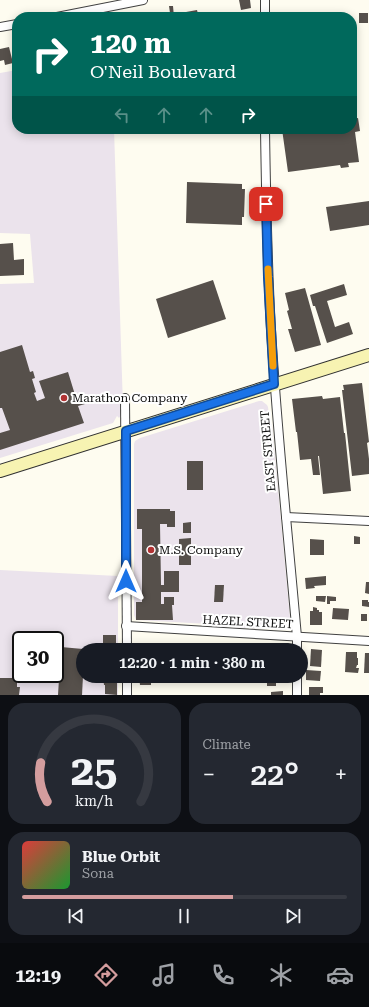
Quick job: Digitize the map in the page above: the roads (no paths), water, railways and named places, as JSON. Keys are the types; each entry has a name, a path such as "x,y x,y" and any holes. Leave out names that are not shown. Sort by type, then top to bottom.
{"main road":[{"path":"0,471 369,355"}],"street":[{"path":"82,12 143,0"},
{"path":"265,0 265,12"},
{"path":"0,27 12,25"},
{"name":"EAST STREET","path":"266,134 268,277 274,384 297,643"},
{"path":"125,398 127,643"},
{"path":"286,517 369,522"},
{"name":"HAZEL STREET","path":"126,626 369,641"},
{"path":"127,683 127,695"},
{"path":"297,683 297,695"}],"place":[{"name":"Marathon Company","path":"64,398"},
{"name":"M.S. Company","path":"151,550"}]}
